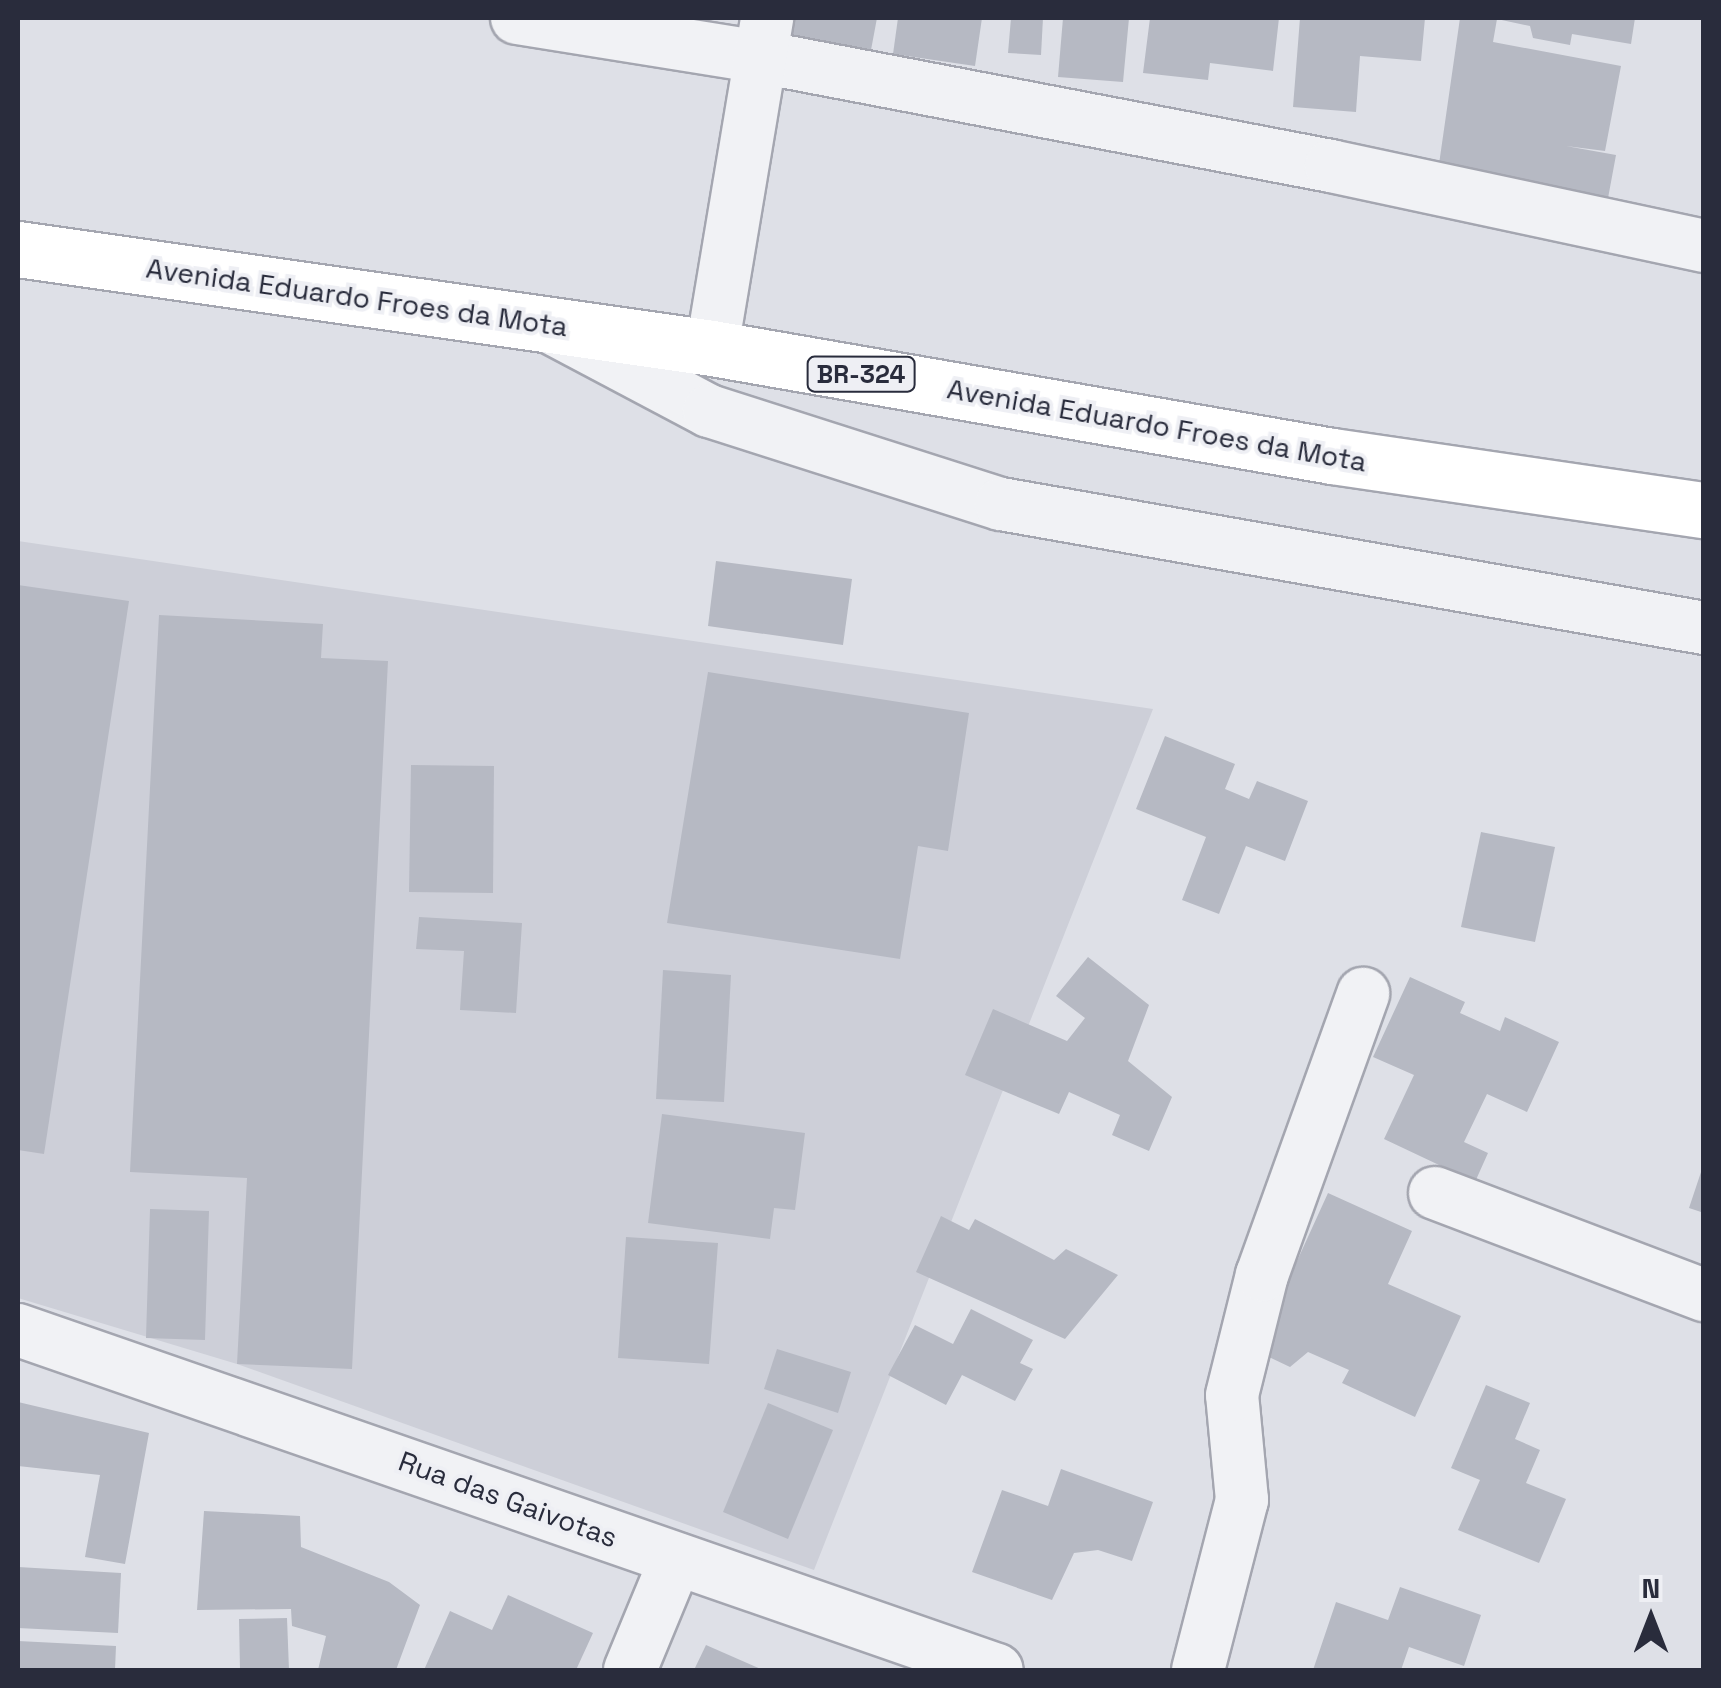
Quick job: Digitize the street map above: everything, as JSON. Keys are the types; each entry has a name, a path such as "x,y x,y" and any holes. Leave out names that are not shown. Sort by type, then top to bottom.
{"highway":[{"name":"Avenida Eduardo Froes da Mota","path":"18,249 712,348 1332,456 1704,510"}],"street":[{"path":"517,18 764,37 1704,246"},
{"path":"712,348 764,37"},
{"path":"544,324 710,411 1001,504 1704,628"},
{"path":"1198,1670 1242,1500 1232,1395 1262,1274 1363,994"},
{"path":"1435,1193 1704,1295"},
{"name":"Rua das Gaivotas","path":"18,1330 997,1670"},
{"path":"630,1670 676,1559"}],"shaded area":[{"path":"18,541 1153,709 814,1570 237,1364 18,1298"}],"building":[{"path":"794,18 877,18 871,50 791,35"},
{"path":"898,18 982,18 975,66 893,54"},
{"path":"1011,18 1043,18 1041,55 1008,53"},
{"path":"1063,18 1129,18 1123,82 1058,77"},
{"path":"1150,18 1279,18 1273,71 1210,63 1208,80 1143,73"},
{"path":"1300,18 1425,18 1421,61 1360,56 1356,112 1293,107"},
{"path":"1460,18 1635,18 1631,44 1572,34 1570,45 1533,38 1530,26 1497,19 1493,42 1621,66 1605,151 1566,146 1616,155 1606,209 1437,178"},
{"path":"716,561 852,579 843,645 708,626"},
{"path":"18,585 129,601 44,1154 18,1150"},
{"path":"159,615 323,624 321,658 388,661 352,1369 237,1364 247,1178 130,1172"},
{"path":"708,672 969,713 948,851 918,846 900,959 667,923"},
{"path":"1165,736 1235,764 1225,789 1249,799 1257,781 1308,801 1285,861 1246,846 1219,914 1182,900 1206,837 1136,809"},
{"path":"411,765 494,766 493,893 409,892"},
{"path":"1481,832 1555,847 1535,942 1461,927"},
{"path":"419,917 522,923 516,1013 460,1010 464,951 416,949"},
{"path":"1088,957 1149,1005 1128,1061 1172,1097 1149,1151 1112,1135 1120,1115 1069,1092 1059,1114 965,1075 993,1009 1067,1041 1085,1018 1056,996"},
{"path":"663,970 731,975 724,1102 656,1099"},
{"path":"1410,977 1465,1002 1460,1013 1500,1031 1505,1017 1559,1042 1527,1112 1487,1094 1464,1142 1488,1153 1475,1182 1384,1139 1414,1075 1373,1057"},
{"path":"662,1114 805,1133 795,1210 774,1208 770,1239 648,1223"},
{"path":"1704,1166 1704,1213 1689,1208"},
{"path":"1328,1193 1412,1231 1388,1284 1461,1316 1415,1417 1342,1383 1349,1370 1308,1352 1290,1367 1256,1351"},
{"path":"150,1209 209,1211 205,1340 146,1338"},
{"path":"941,1216 969,1230 975,1219 1054,1260 1066,1249 1118,1275 1065,1339 916,1272"},
{"path":"626,1237 718,1243 709,1364 618,1358"},
{"path":"971,1309 1033,1340 1020,1363 1033,1369 1015,1401 962,1375 946,1405 888,1375 915,1325 953,1344"},
{"path":"777,1349 851,1372 838,1413 764,1389"},
{"path":"1486,1385 1530,1403 1515,1439 1540,1450 1526,1483 1566,1499 1539,1563 1458,1530 1480,1480 1451,1468"},
{"path":"18,1402 149,1433 125,1564 85,1557 100,1475 18,1466"},
{"path":"768,1403 833,1430 788,1539 723,1512"},
{"path":"1061,1469 1153,1502 1132,1561 1098,1550 1074,1553 1052,1600 972,1572 1002,1490 1048,1506"},
{"path":"204,1511 300,1516 301,1547 389,1582 420,1605 396,1670 318,1670 326,1636 292,1626 291,1609 197,1610"},
{"path":"18,1567 121,1573 118,1633 18,1628"},
{"path":"1400,1587 1481,1615 1464,1666 1409,1647 1401,1670 1313,1670 1336,1602 1388,1620"},
{"path":"508,1595 593,1633 576,1670 424,1670 450,1611 492,1630"},
{"path":"287,1618 289,1670 240,1670 239,1619"},
{"path":"18,1641 116,1646 115,1670 18,1670"},
{"path":"706,1645 763,1670 694,1670"}]}
